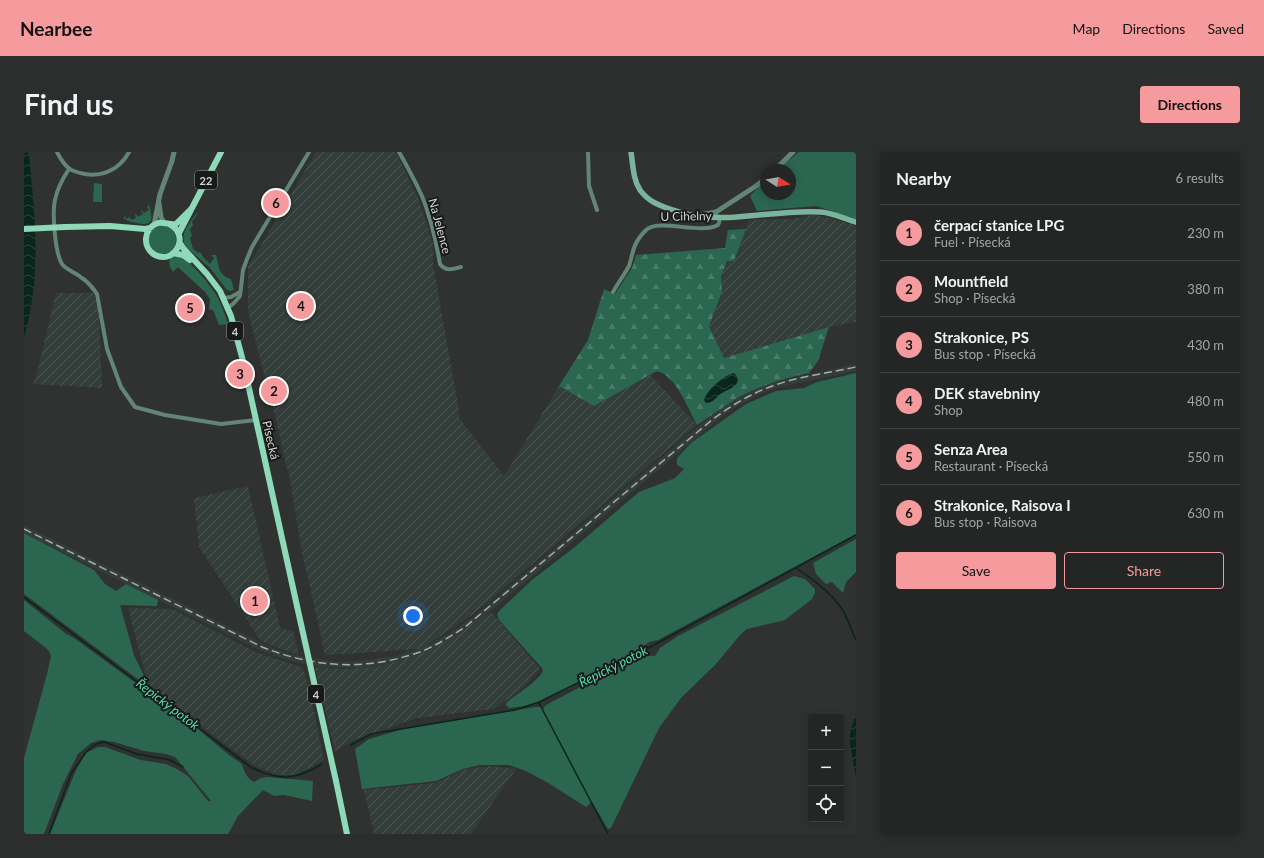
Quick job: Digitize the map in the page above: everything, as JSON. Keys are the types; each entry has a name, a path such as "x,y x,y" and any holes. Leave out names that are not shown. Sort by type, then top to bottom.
{"main road":[{"name":"22","path":"179,233 221,152"},
{"path":"631,152 634,175 637,184 644,195 656,204 696,216 719,218 814,212 834,215 856,222"},
{"name":"22","path":"166,223 173,224 178,222 192,208"},
{"path":"24,229 99,225 145,229 166,223 173,226 179,233 180,243 173,253"},
{"path":"125,227 138,232 146,238 148,231 152,227"},
{"name":"4","path":"146,238 146,244 152,254 162,257 173,253"},
{"name":"Písecká","path":"180,243 213,281 223,298 228,308 239,344 253,421 297,606 348,834"},
{"name":"Písecká","path":"173,253 183,255 198,265"}],"street":[{"path":"56,152 61,161 69,169 92,175 104,174 116,167 123,161 129,152"},
{"path":"152,227 162,186 174,152"},
{"path":"228,308 240,296 247,259 309,152"},
{"name":"Na Jelence","path":"399,152 422,195 428,211 434,231 440,264 443,268 448,270 461,267"},
{"path":"588,152 589,186 597,210"},
{"path":"781,164 793,152"},
{"name":"Písecká","path":"69,169 55,199 56,246 58,255 62,265 82,277 97,294 108,349 121,387 135,408 165,415 221,424 253,421"},
{"path":"696,216 716,212 760,183"},
{"path":"159,200 162,217 166,223"},
{"path":"716,212 716,215 719,218"},
{"name":"U Cihelny","path":"613,292 629,264 634,247 646,231 651,227 713,228 718,225 719,218"},
{"path":"223,298 240,292"}],"shaded area":[{"path":"316,152 396,152 419,201 433,244 433,264 459,418 504,476 559,386 594,406 650,375 697,425 473,614 421,649 325,655 302,552 288,469 248,312 248,267"},
{"path":"813,215 830,218 856,226 856,322 829,327 724,358 709,326 722,293 721,278 727,261 734,261 749,220 792,219"},
{"path":"56,293 94,293 99,316 102,388 33,384"},
{"path":"856,364 856,371 776,388 758,395 729,411 480,620 452,640 422,655 377,666 359,668 322,667 302,664 261,651 24,533 24,525 263,644 283,652 304,657 339,662 394,656 420,649 432,643 449,634 476,615 694,430 726,405 756,389 774,382"},
{"path":"248,486 280,628 293,631 299,655 261,641 199,547 194,498"},
{"path":"128,608 172,609 256,652 303,668 309,688 324,760 296,775 276,775 254,765 215,737 148,684"},
{"path":"492,613 540,669 524,687 494,709 417,718 354,740 335,751 315,667 345,669 376,667 412,657 443,643 485,615"},
{"path":"488,766 516,769 471,834 374,834 364,790 435,783 463,770"}],"green space":[{"path":"799,152 856,152 856,219 816,206 757,211 750,196 760,185 760,200 796,200 796,164 784,164"},
{"path":"94,183 102,184 102,202 93,202"},
{"path":"149,205 151,221 149,223 143,224 124,219 125,216 126,219 130,217 131,220 136,218 136,214 138,217 143,214 141,211 142,210 144,213 149,210 147,207"},
{"path":"198,213 192,222 193,225 190,229 192,236 190,238 193,249 198,253 200,252 210,264 214,258 212,255 216,255 221,273 231,279 234,290 227,290 210,268 185,246 184,232"},
{"path":"162,226 172,230 176,240 172,250 162,254 152,250 148,240 152,230"},
{"path":"746,229 734,261 727,261 721,277 722,292 709,326 724,358 829,327 818,361 809,373 773,382 747,393 733,400 697,425 676,386 664,374 657,371 594,406 559,386 588,340 604,289 615,294 632,268 636,255 725,248 728,230"},
{"path":"180,256 184,259 195,268 206,281 218,298 228,324 219,325 213,310 209,309 210,299 205,292 178,267 173,272 169,262 170,258"},
{"path":"856,373 856,534 658,640 649,642 614,665 568,689 533,705 509,708 506,705 507,702 537,679 543,671 542,668 499,620 497,614 501,609 532,580 576,546 639,492 675,478 684,469 677,465 677,458 691,443 746,404 776,391 804,388 817,382"},
{"path":"24,533 94,570 105,584 116,591 126,584 158,600 157,606 120,605 134,655 144,676 139,680 24,594"},
{"path":"856,539 856,572 846,582 843,593 832,582 826,584 816,574 813,563"},
{"path":"794,576 805,579 815,589 812,599 785,620 747,629 740,635 716,664 681,698 659,728 611,828 608,829 592,802 586,807 550,784 526,771 509,765 480,765 463,769 436,781 362,789 355,749 369,739 407,728 536,707 542,707 544,710 546,705 641,655 655,656 660,648 678,636"},
{"path":"24,600 65,633 191,723 242,764 249,779 254,782 261,778 267,777 313,781 312,801 284,795 274,796 263,790 238,816 228,834 50,834 76,770 86,753 98,747 105,747 141,760 166,764 177,769 189,777 208,801 211,801 175,757 101,740 91,743 78,754 63,784 44,834 24,834 24,758 51,656 46,648 24,631"}],"water":[{"path":"24,152 28,152 29,154 36,246 30,314 24,338"},
{"path":"734,373 738,380 735,386 722,393 713,401 706,403 704,400 712,387 725,377"},
{"path":"856,715 856,777 849,739"}],"waterway":[{"name":"Řepický potok","path":"351,745 371,734 515,710 539,702 643,651 856,535"},
{"path":"796,568 832,597 846,616 856,640"},
{"name":"Řepický potok","path":"24,597 252,768 271,775 287,777 296,776 322,764"},
{"path":"539,703 608,834"},
{"path":"49,834 71,774 86,752 96,744 104,742 137,754 170,760 183,767"}],"railway":[{"path":"24,529 262,647 282,654 321,663 360,664 380,662 426,650 465,627 713,419 735,404 775,385 805,377 856,367"}],"place":[{"name":"Strakonice, Raisova I","path":"276,203"},
{"name":"DEK stavebniny","path":"301,306"},
{"name":"Senza Area","path":"190,308"},
{"name":"Strakonice, PS","path":"240,374"},
{"name":"Mountfield","path":"274,391"},
{"name":"čerpací stanice LPG","path":"255,601"}]}
